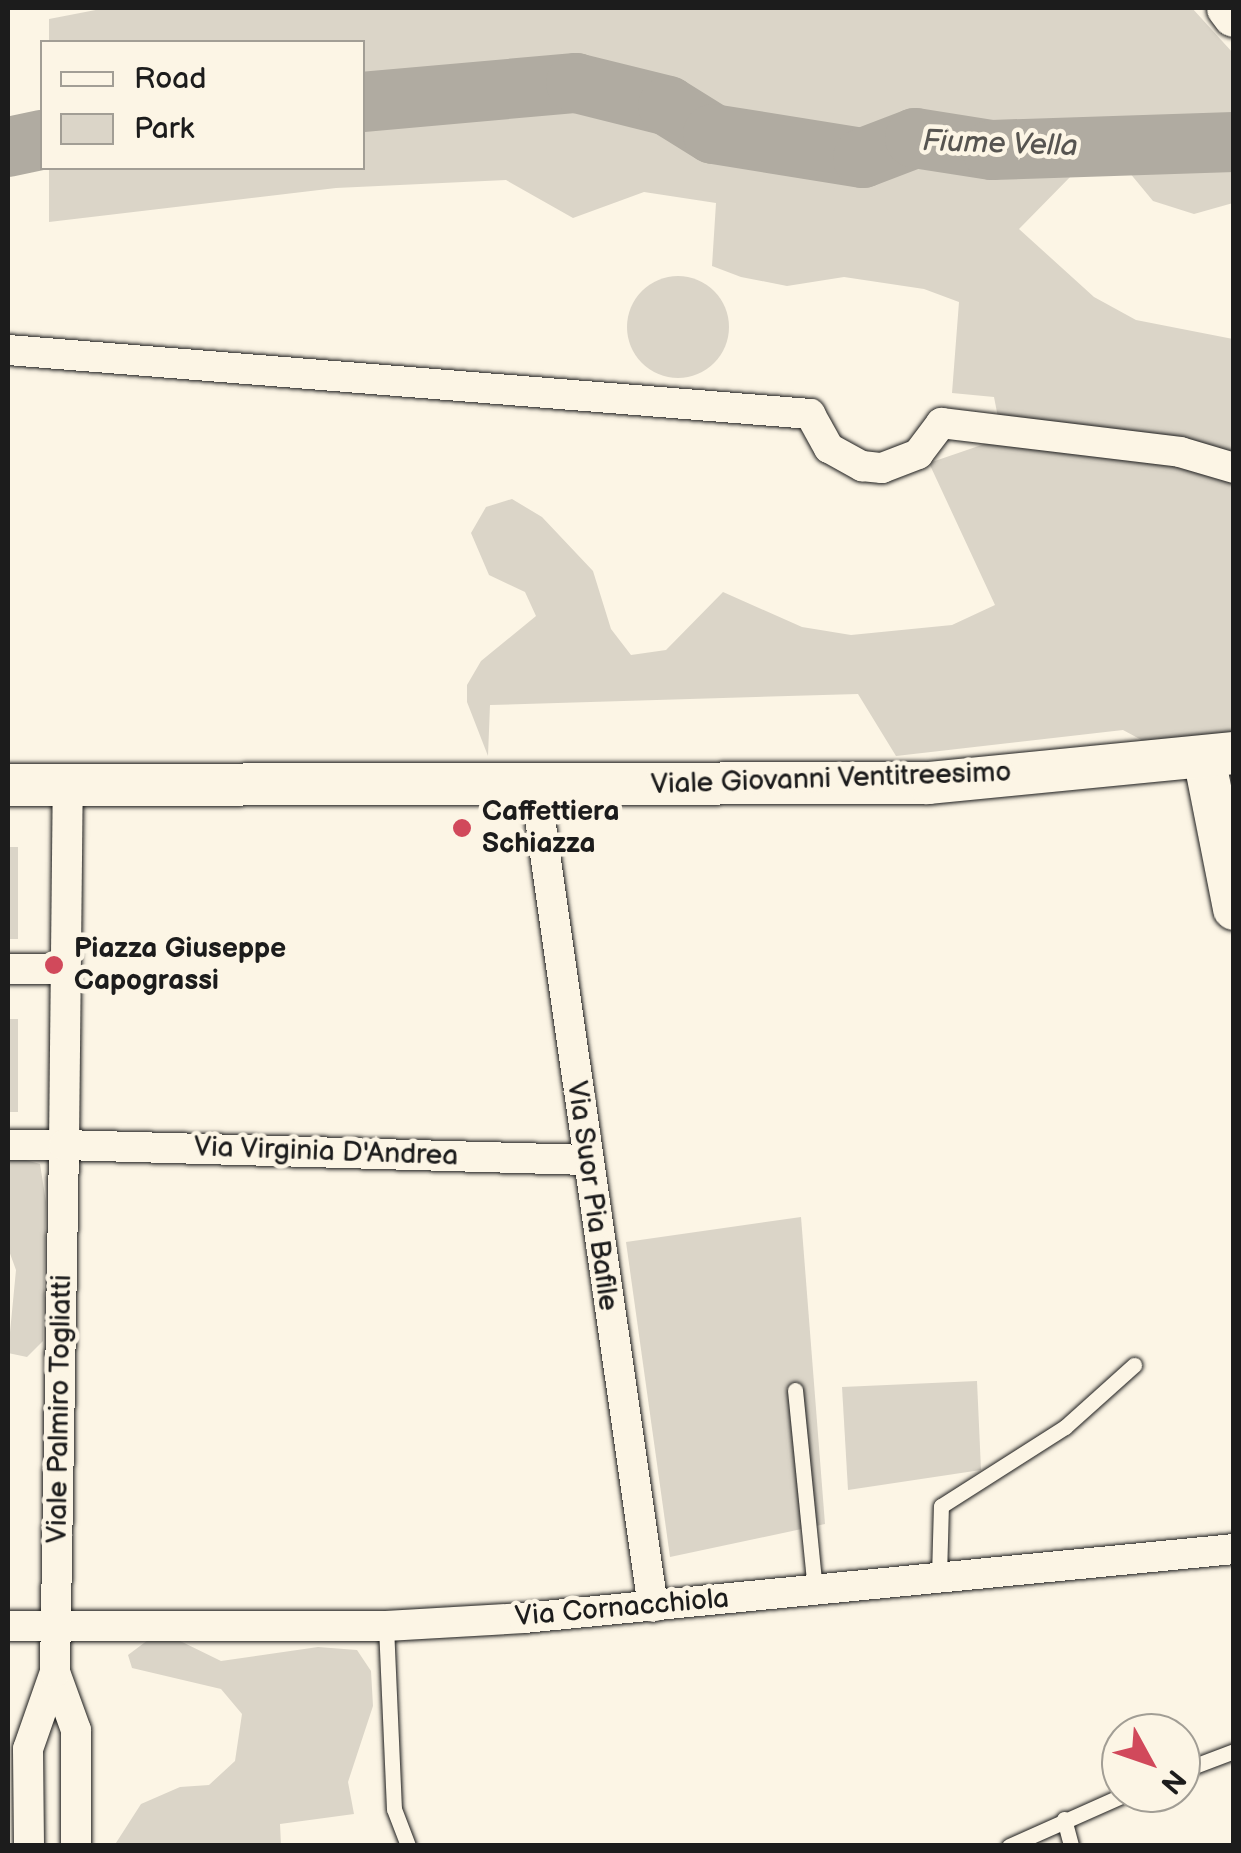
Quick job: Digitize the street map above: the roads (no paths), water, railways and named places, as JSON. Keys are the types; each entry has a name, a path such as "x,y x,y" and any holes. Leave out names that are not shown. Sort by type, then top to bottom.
{"street":[{"path":"1228,8 1234,16"},
{"path":"8,350 810,414 828,448 862,466 882,468 918,454 941,423 1180,452 1234,468"},
{"path":"1219,755 1234,909"},
{"name":"Viale Giovanni Ventitreesimo","path":"8,785 928,783 1219,755"},
{"name":"Via Suor Pia Bafile","path":"534,784 653,1607"},
{"path":"8,1144 64,1145 68,785"},
{"path":"8,970 66,969"},
{"name":"Via Virginia D'Andrea","path":"64,1145 587,1160"},
{"name":"Viale Palmiro Togliatti","path":"29,1846 28,1749 55,1672 64,1145"},
{"name":"Via Cornacchiola","path":"8,1626 386,1626 653,1607 1234,1548"},
{"name":"Viale Palmiro Togliatti","path":"55,1672 76,1730 76,1846"}],"lane":[{"path":"938,1576 941,1506 1065,1427 1134,1365"},
{"path":"796,1390 815,1589"},
{"path":"386,1626 394,1809 408,1846"},
{"path":"1201,1764 1234,1751"},
{"path":"1009,1846 1101,1804"},
{"path":"1064,1818 1071,1846"}],"waterway":[{"name":"Fiume Vella","path":"365,102 576,83 668,106 713,134 863,158 915,138 992,150 1234,142"},
{"name":"Fiume Vella","path":"8,147 40,140"}],"place":[{"name":"Caffettiera Schiazza","path":"462,828"},
{"name":"Piazza Giuseppe Capograssi","path":"54,965"}]}
